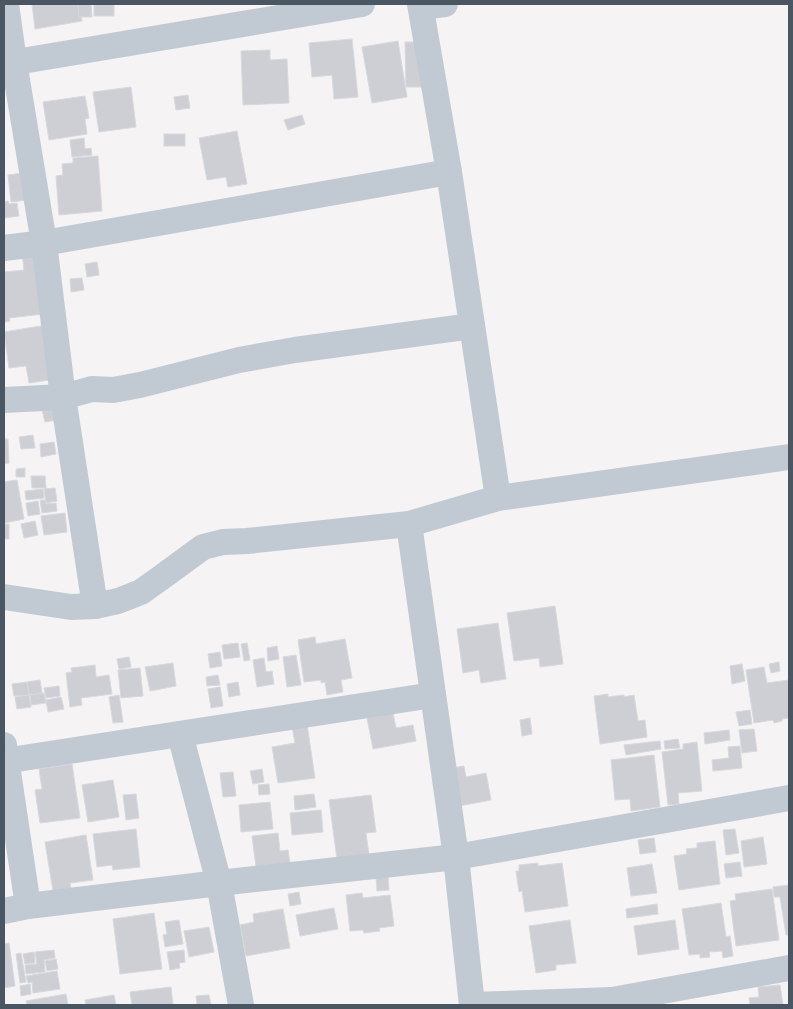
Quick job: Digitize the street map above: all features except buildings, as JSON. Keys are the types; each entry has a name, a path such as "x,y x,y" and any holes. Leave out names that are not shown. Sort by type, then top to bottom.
{"street":[{"path":"6,4 9,63 44,243 63,397 95,606"},
{"path":"9,63 362,4"},
{"path":"429,5 449,172 498,498"},
{"path":"4,248 44,243 449,172"},
{"path":"4,400 63,397 92,389 113,390 267,355 472,326"},
{"path":"4,597 71,607 95,606 118,601 141,592 204,547 223,542 409,524 498,498 789,456"},
{"path":"409,524 456,856 471,1005 611,1003 789,968"},
{"path":"433,694 180,734 4,756 16,909 219,883 456,856 789,798"},
{"path":"180,734 219,883 241,1005"}]}
